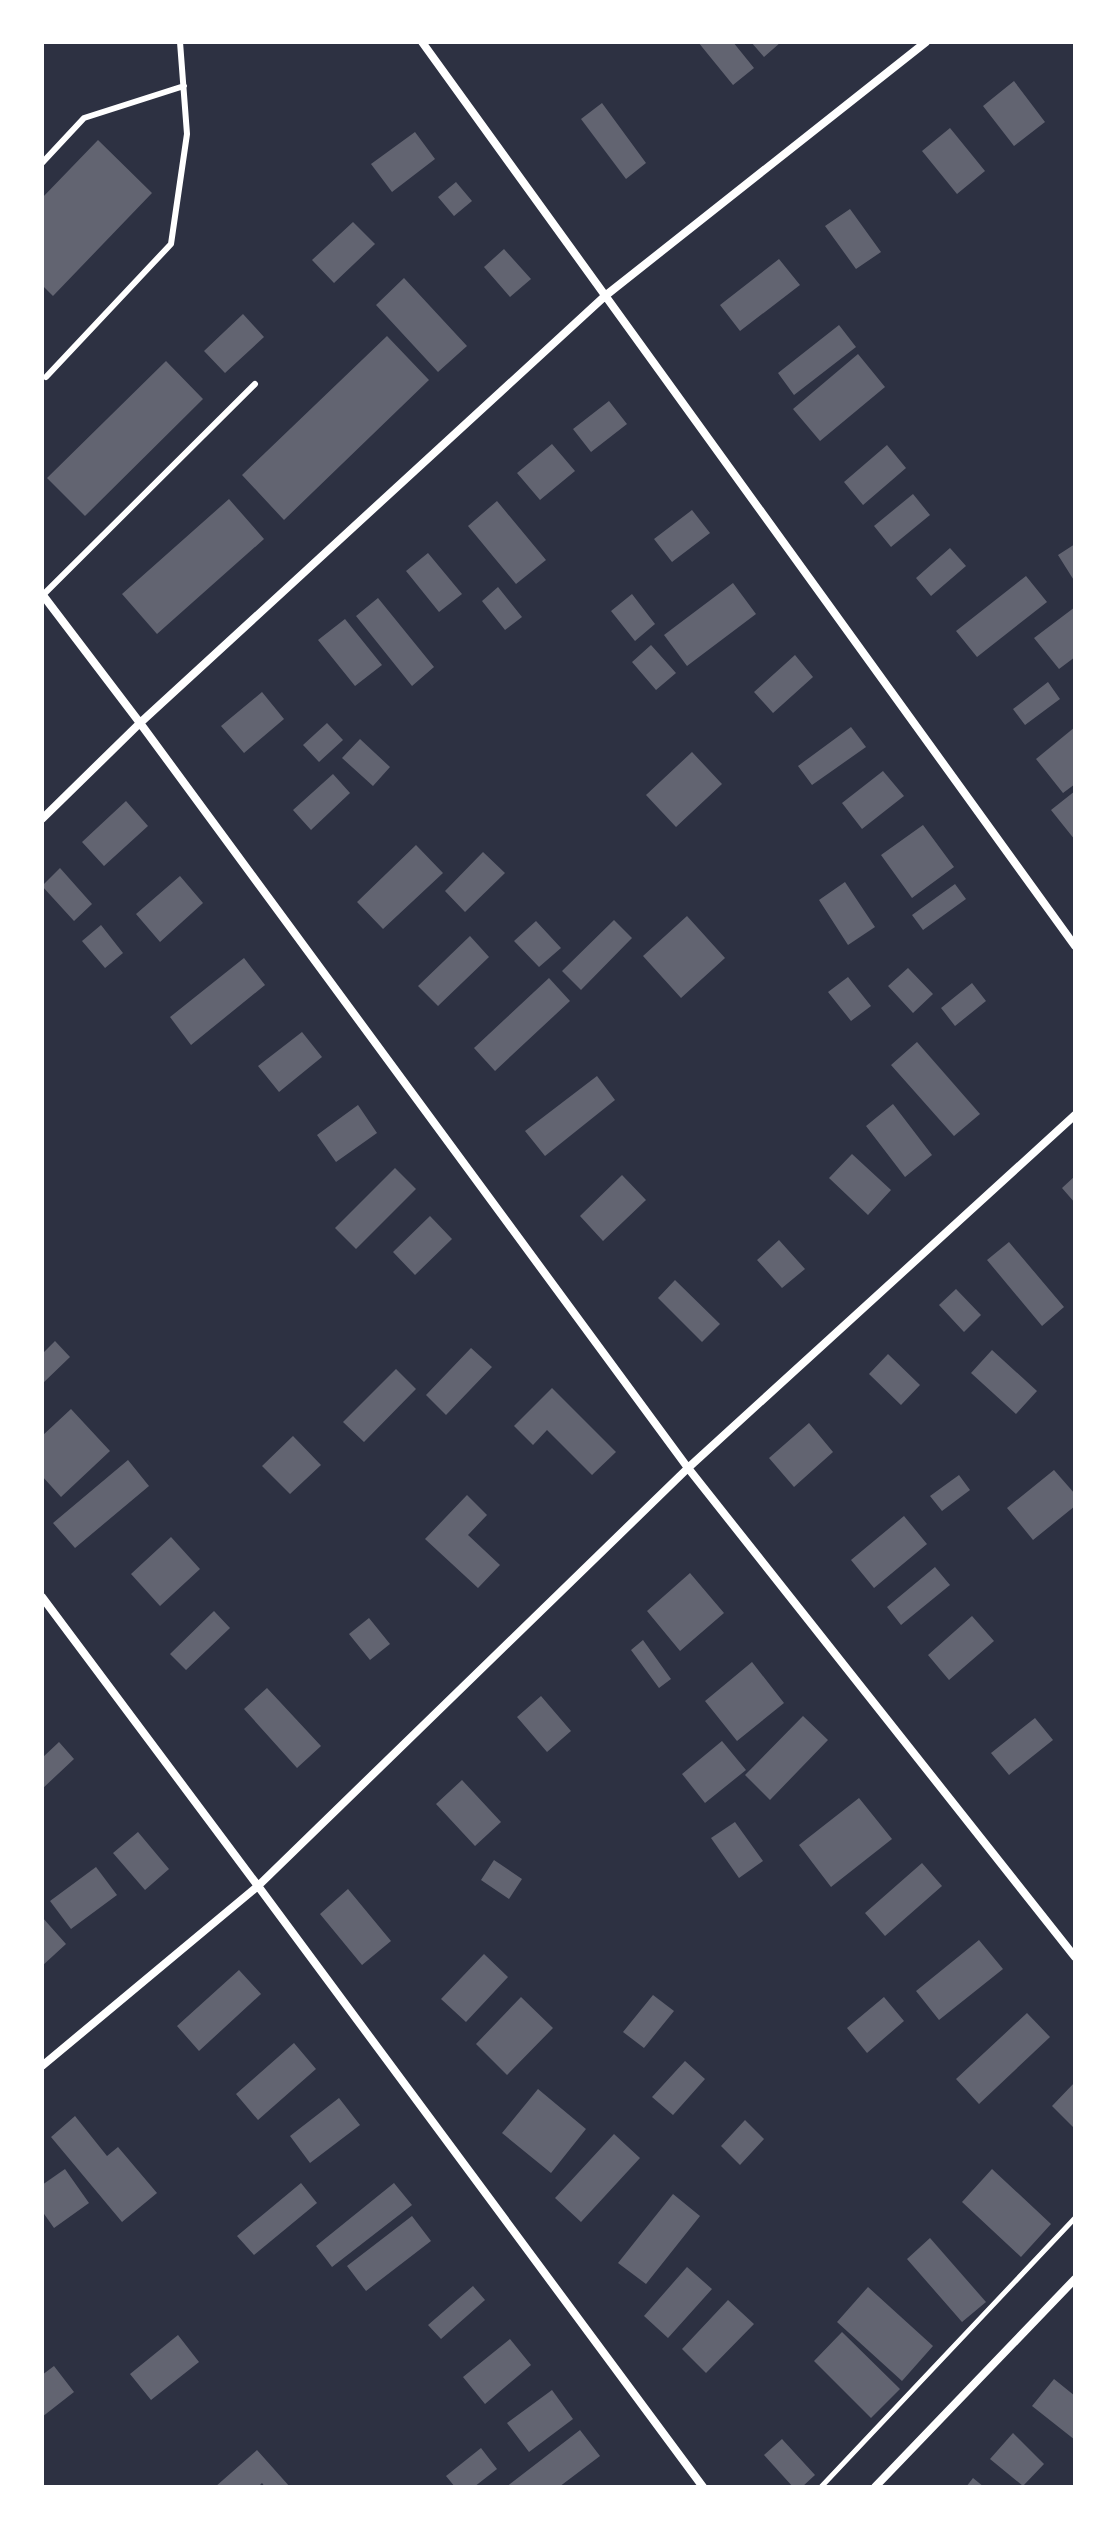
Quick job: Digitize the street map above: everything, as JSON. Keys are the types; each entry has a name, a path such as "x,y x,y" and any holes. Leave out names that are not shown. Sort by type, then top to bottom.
{"street":[{"path":"422,42 1075,946"},
{"path":"42,819 140,723 605,296 926,42"},
{"path":"42,594 688,1468 1075,1957"},
{"path":"42,2066 258,1886 688,1468 1075,1115"},
{"path":"42,1597 703,2487"},
{"path":"875,2487 1075,2279"}],"lane":[{"path":"46,377 171,244 187,134 180,42"},
{"path":"42,163 84,118 184,86"},
{"path":"42,594 255,384"}],"path":[{"path":"821,2487 1075,2218"}],"building":[{"path":"698,42 733,42 754,68 733,85"},
{"path":"751,42 781,42 764,57"},
{"path":"1014,81 1045,122 1014,146 983,106"},
{"path":"602,103 646,163 626,179 581,119"},
{"path":"950,128 985,171 957,194 922,151"},
{"path":"415,132 435,159 392,192 371,164"},
{"path":"98,140 152,193 53,296 42,285 42,198"},
{"path":"456,182 472,201 454,216 438,197"},
{"path":"850,209 881,252 856,269 825,226"},
{"path":"353,222 375,244 334,283 312,260"},
{"path":"504,249 531,279 510,297 484,267"},
{"path":"779,259 800,285 740,331 720,305"},
{"path":"404,278 467,346 438,372 376,305"},
{"path":"243,314 264,337 225,373 204,351"},
{"path":"839,325 856,347 794,395 778,373"},
{"path":"387,336 429,380 284,520 242,475"},
{"path":"858,354 885,387 820,441 793,409"},
{"path":"166,361 203,399 85,516 47,478"},
{"path":"609,401 627,424 591,452 573,429"},
{"path":"552,444 575,471 540,500 517,473"},
{"path":"887,445 906,468 863,505 844,482"},
{"path":"913,494 930,515 891,547 874,526"},
{"path":"229,499 264,539 157,634 122,594"},
{"path":"497,501 546,560 516,584 468,526"},
{"path":"692,510 710,533 672,562 654,539"},
{"path":"1075,544 1075,582 1058,555"},
{"path":"950,548 966,566 931,596 916,578"},
{"path":"428,553 462,594 439,612 406,571"},
{"path":"1026,576 1047,602 977,657 956,631"},
{"path":"733,583 756,614 687,666 664,635"},
{"path":"498,587 522,617 505,630 482,601"},
{"path":"632,594 655,624 635,641 611,611"},
{"path":"378,598 434,667 412,686 356,616"},
{"path":"1075,607 1075,657 1059,669 1034,638"},
{"path":"345,619 382,665 355,686 318,640"},
{"path":"651,645 676,673 656,690 632,662"},
{"path":"795,655 813,677 773,713 754,692"},
{"path":"1048,682 1060,699 1025,725 1013,709"},
{"path":"262,692 284,719 244,753 221,726"},
{"path":"327,723 343,740 319,762 303,745"},
{"path":"851,727 866,747 812,785 798,766"},
{"path":"1075,727 1075,784 1063,793 1036,759"},
{"path":"360,739 390,767 373,786 342,758"},
{"path":"692,752 722,784 676,827 646,795"},
{"path":"883,771 904,796 862,829 842,803"},
{"path":"333,774 350,793 311,830 293,810"},
{"path":"1075,791 1075,840 1051,810"},
{"path":"126,801 148,826 104,866 82,842"},
{"path":"923,825 954,867 912,898 881,855"},
{"path":"416,845 443,873 383,929 357,902"},
{"path":"483,852 505,873 465,912 445,891"},
{"path":"60,868 92,904 74,921 42,886"},
{"path":"180,876 203,903 160,942 136,914"},
{"path":"845,882 875,927 848,945 819,900"},
{"path":"955,884 966,899 923,930 912,915"},
{"path":"687,916 725,958 681,998 643,956"},
{"path":"614,920 632,938 581,990 562,971"},
{"path":"536,921 561,948 539,967 514,941"},
{"path":"101,925 123,953 105,968 82,941"},
{"path":"470,936 489,957 438,1006 418,986"},
{"path":"244,958 265,985 191,1045 170,1017"},
{"path":"908,968 933,994 913,1013 888,986"},
{"path":"848,977 871,1006 851,1021 828,992"},
{"path":"549,978 570,1001 495,1071 474,1048"},
{"path":"972,983 986,1001 955,1026 941,1008"},
{"path":"302,1032 322,1057 279,1092 258,1066"},
{"path":"917,1042 980,1114 954,1136 891,1065"},
{"path":"597,1076 615,1100 545,1156 525,1131"},
{"path":"893,1104 932,1155 905,1177 866,1126"},
{"path":"358,1105 377,1133 336,1162 317,1135"},
{"path":"852,1154 891,1190 868,1215 829,1178"},
{"path":"395,1168 416,1189 356,1249 335,1228"},
{"path":"622,1175 646,1200 603,1241 580,1216"},
{"path":"1075,1176 1075,1203 1062,1188"},
{"path":"430,1216 452,1239 415,1275 393,1252"},
{"path":"779,1240 805,1269 782,1288 757,1260"},
{"path":"1009,1242 1064,1307 1042,1326 987,1260"},
{"path":"675,1280 720,1324 702,1342 658,1298"},
{"path":"956,1289 981,1315 964,1332 939,1305"},
{"path":"55,1341 70,1357 42,1384 42,1354"},
{"path":"471,1348 492,1367 446,1415 426,1395"},
{"path":"992,1350 1037,1391 1016,1414 971,1373"},
{"path":"888,1354 920,1385 901,1405 869,1374"},
{"path":"396,1369 416,1389 364,1442 343,1422"},
{"path":"552,1388 616,1452 592,1475 547,1430 533,1445 514,1426"},
{"path":"71,1409 110,1451 61,1497 42,1476 42,1436"},
{"path":"809,1423 833,1452 794,1487 769,1458"},
{"path":"293,1436 321,1465 290,1494 262,1466"},
{"path":"128,1460 149,1486 75,1548 53,1523"},
{"path":"1054,1470 1075,1494 1075,1506 1033,1540 1007,1508"},
{"path":"959,1475 970,1490 942,1511 930,1496"},
{"path":"467,1495 487,1515 468,1535 500,1565 478,1588 425,1539"},
{"path":"904,1516 927,1544 874,1588 851,1560"},
{"path":"171,1537 200,1569 160,1606 131,1574"},
{"path":"935,1567 950,1585 901,1625 887,1607"},
{"path":"690,1573 724,1613 680,1651 647,1611"},
{"path":"214,1611 230,1628 186,1670 170,1654"},
{"path":"972,1616 994,1641 949,1680 928,1655"},
{"path":"369,1618 390,1644 370,1660 349,1634"},
{"path":"643,1640 671,1679 659,1688 631,1650"},
{"path":"752,1662 784,1703 737,1741 705,1701"},
{"path":"267,1688 321,1746 297,1768 244,1709"},
{"path":"541,1696 571,1731 547,1752 517,1717"},
{"path":"803,1716 828,1740 770,1800 745,1775"},
{"path":"1035,1718 1053,1740 1009,1775 991,1753"},
{"path":"722,1741 746,1770 705,1803 682,1774"},
{"path":"59,1742 74,1759 42,1789 42,1758"},
{"path":"462,1780 501,1822 475,1846 436,1804"},
{"path":"859,1798 892,1839 831,1887 799,1845"},
{"path":"735,1822 763,1861 739,1878 711,1838"},
{"path":"138,1832 169,1869 145,1890 113,1853"},
{"path":"494,1860 522,1879 509,1899 481,1880"},
{"path":"922,1863 942,1886 885,1936 865,1913"},
{"path":"96,1867 117,1895 71,1929 50,1901"},
{"path":"348,1889 391,1941 362,1965 320,1914"},
{"path":"42,1917 66,1944 42,1966"},
{"path":"979,1940 1003,1969 939,2020 916,1991"},
{"path":"484,1954 508,1977 466,2022 441,1999"},
{"path":"239,1970 261,1994 199,2051 177,2026"},
{"path":"653,1995 674,2011 644,2048 623,2032"},
{"path":"521,1997 553,2028 507,2075 476,2044"},
{"path":"884,1997 904,2021 867,2053 847,2028"},
{"path":"1027,2013 1050,2037 979,2104 956,2079"},
{"path":"294,2043 316,2069 258,2120 236,2094"},
{"path":"685,2061 705,2079 673,2115 652,2097"},
{"path":"1075,2082 1075,2129 1052,2106"},
{"path":"538,2089 586,2129 551,2173 502,2133"},
{"path":"339,2098 360,2125 310,2163 290,2136"},
{"path":"75,2116 107,2156 118,2147 157,2193 122,2222 51,2137"},
{"path":"745,2120 764,2139 740,2165 721,2146"},
{"path":"614,2134 640,2158 581,2222 555,2198"},
{"path":"65,2169 89,2203 54,2228 42,2211 42,2185"},
{"path":"992,2169 1051,2224 1021,2257 962,2202"},
{"path":"301,2183 317,2203 254,2255 237,2236"},
{"path":"394,2183 412,2205 332,2267 316,2246"},
{"path":"673,2194 700,2216 646,2284 618,2263"},
{"path":"412,2216 431,2241 366,2291 347,2266"},
{"path":"930,2238 986,2302 962,2322 907,2259"},
{"path":"687,2267 712,2289 668,2338 644,2316"},
{"path":"473,2286 485,2300 441,2339 428,2325"},
{"path":"868,2287 933,2346 902,2381 837,2322"},
{"path":"728,2300 754,2324 706,2373 682,2349"},
{"path":"842,2332 900,2389 871,2418 814,2361"},
{"path":"178,2335 199,2362 151,2400 130,2374"},
{"path":"510,2339 531,2365 485,2404 463,2377"},
{"path":"54,2366 74,2392 42,2417 42,2375"},
{"path":"1054,2379 1075,2396 1075,2440 1032,2406"},
{"path":"552,2390 573,2419 529,2452 507,2423"},
{"path":"580,2430 600,2456 559,2487 506,2487"},
{"path":"1013,2433 1044,2464 1023,2486 990,2459"},
{"path":"782,2439 815,2475 802,2487 793,2487 764,2455"},
{"path":"481,2448 497,2469 474,2487 455,2487 446,2476"},
{"path":"257,2450 290,2487 265,2487 262,2483 258,2487 215,2487"},
{"path":"973,2478 984,2487 966,2487"}]}
